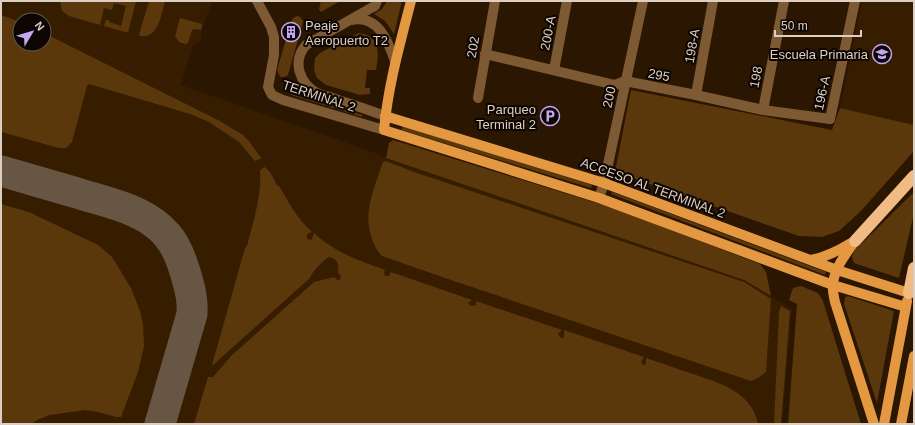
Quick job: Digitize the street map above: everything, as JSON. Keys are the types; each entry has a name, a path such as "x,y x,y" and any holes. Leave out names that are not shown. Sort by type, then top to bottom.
{"highway":[{"path":"855,241 914,176"},
{"path":"911,299 914,268"}],"main road":[{"path":"411,1 395,61 386,107 384,130 599,198 833,285 911,299 884,424"},
{"name":"ACCESO AL TERMINAL 2","path":"385,116 604,183 911,299"},
{"path":"810,260 825,257 855,241"},
{"path":"855,241 843,257 837,270 833,285 835,302 874,424"},
{"path":"901,424 912,375 914,356"}],"street":[{"name":"TERMINAL 2","path":"258,1 271,27 274,38 274,55 268,87 272,95 283,100 384,130"},
{"name":"TERMINAL 2","path":"378,1 374,6 306,46 298,62 300,74 305,83 317,93 385,116"},
{"name":"202","path":"478,98 495,1"},
{"name":"200-A","path":"554,70 567,1"},
{"name":"200","path":"599,198 604,183 643,1"},
{"name":"198-A","path":"696,95 714,1"},
{"name":"198","path":"763,110 784,1"},
{"name":"196-A","path":"830,119 855,1"},
{"path":"347,21 364,20 376,26 387,40 395,61"},
{"name":"295","path":"485,54 615,85 625,82 696,95 763,110 830,119"}],"shaded area":[{"path":"1,1 213,1 204,23 200,42 193,45 181,85 376,153 386,158 744,280 792,309 782,424 1,424"},
{"path":"60,1 136,1 128,32 125,32 104,26 106,20 109,20 109,22 121,26 126,6 114,3 112,10 104,8 100,25 69,16 62,11"},
{"path":"149,1 165,1 155,30 146,36 140,36 139,35"},
{"path":"321,1 340,1 321,12 319,9"},
{"path":"387,1 402,1 394,34 385,21 374,14 382,9"},
{"name":"Escuela Primaria","path":"862,1 914,1 914,125 840,108"},
{"path":"1,15 12,19 12,52 52,52 52,37 220,121 243,135 261,158 255,161 239,142 209,122 190,114 89,84 87,86 72,142 66,148 59,148 1,132"},
{"path":"297,16 303,21 302,26 288,75 285,77 280,77 277,70 291,22 293,18"},
{"path":"180,18 202,24 201,30 192,30 188,43 185,44 179,42 175,36"},
{"path":"359,33 366,35 375,42 378,52 376,70 367,70 365,88 370,88 370,94 360,95 326,85 317,78 314,71 315,58 320,53"},
{"path":"631,90 832,130 840,108 914,125 914,151 861,211 839,231 822,237 799,236 615,172"},
{"path":"291,95 362,115 362,117"},
{"path":"403,126 592,185 591,188 401,130"},
{"path":"393,140 619,210 760,264 766,272 771,296 744,280 386,158 389,143"},
{"path":"386,161 414,172 744,282 771,299 766,372 751,381 382,256 374,244 371,236 368,217 374,189 383,162"},
{"path":"265,167 270,172 298,216 312,232 307,234 307,239 311,240 314,233 330,246 339,251 385,270 385,276 389,276 391,272 472,300 468,303 471,306 476,305 476,301 562,330 558,334 561,338 564,337 564,330 644,357 641,362 643,365 646,364 646,358 724,385 742,396 749,404 755,413 758,424 194,424 208,377 213,377 232,355 314,282 334,277 339,281 341,276 338,273 338,265 336,260 329,257 321,263 310,278 212,365 254,218 260,189 260,170"},
{"path":"612,192 826,272 825,275 611,194"},
{"path":"914,192 914,213 899,278 854,263 852,257 854,251"},
{"path":"1,204 29,212 98,245 112,257 131,288 140,311 143,324 144,346 138,372 121,417 85,410 50,415 31,424 1,424"},
{"path":"801,286 818,293 823,301 861,424 788,424 797,304 789,300 793,288"},
{"path":"848,296 894,311 877,403 844,304 845,297"},
{"path":"781,306 790,311 781,424 774,424 779,312"}],"taxiway":[{"path":"1,171 113,204 137,213 158,226 174,244 181,259 189,285 192,299 192,314 160,424"}],"place":[{"name":"Peaje Aeropuerto T2","path":"291,32"},
{"name":"Escuela Primaria","path":"882,54"},
{"name":"Parqueo Terminal 2","path":"550,116"}]}
